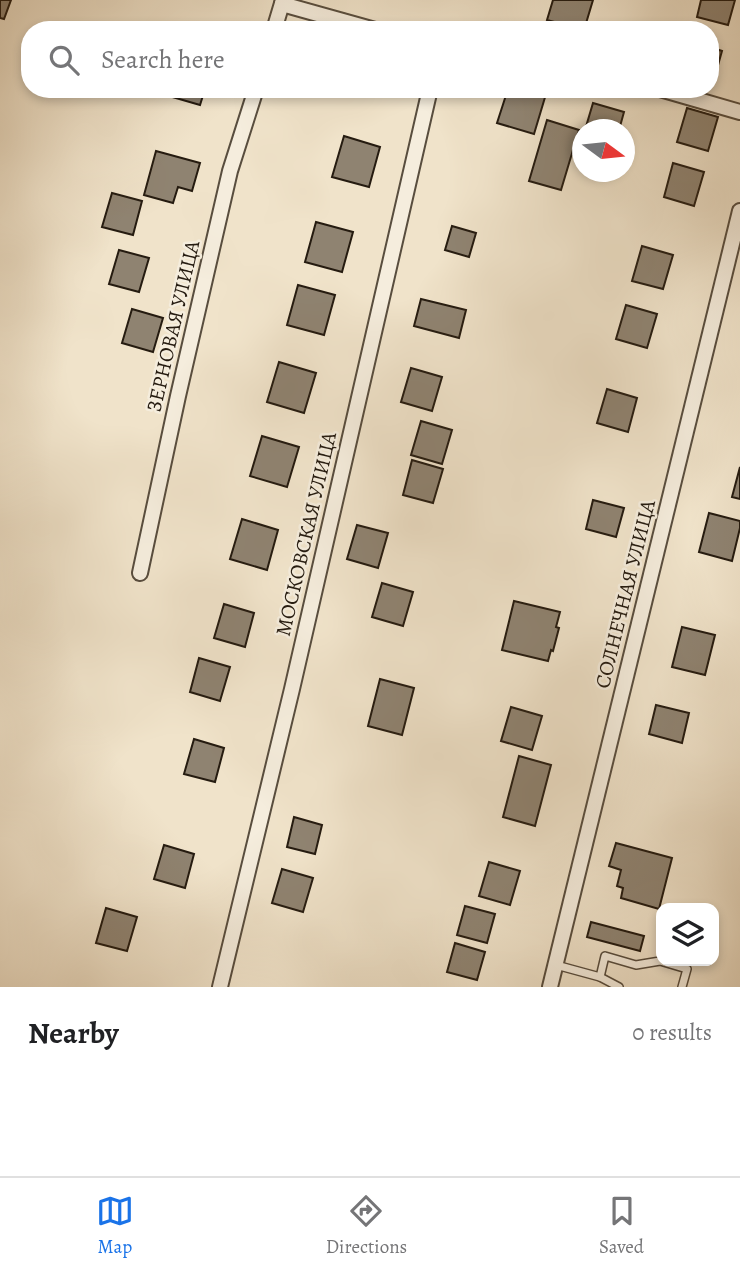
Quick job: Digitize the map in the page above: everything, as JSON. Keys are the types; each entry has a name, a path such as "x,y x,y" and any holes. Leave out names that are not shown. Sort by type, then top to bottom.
{"street":[{"path":"277,21 282,2 345,21"},
{"name":"ЗЕРНОВАЯ УЛИЦА","path":"139,573 230,171 253,98"},
{"name":"МОСКОВСКАЯ УЛИЦА","path":"220,987 292,689 428,98"},
{"path":"693,98 740,111"},
{"name":"СОЛНЕЧНАЯ УЛИЦА","path":"551,987 740,211"}],"lane":[{"path":"600,977 605,956 636,965 660,961 687,969 682,987"},
{"path":"556,965 600,977 619,987"}],"building":[{"path":"0,0 11,0 4,19 0,18"},
{"path":"553,0 593,0 587,21 547,20"},
{"path":"701,0 735,0 728,25 697,17"},
{"path":"176,98 202,98 200,105"},
{"path":"505,98 545,98 534,134 497,123"},
{"path":"593,103 624,112 622,119 588,119"},
{"path":"687,108 718,117 708,151 677,142"},
{"path":"547,120 572,128 572,153 561,190 529,181"},
{"path":"344,136 380,147 369,187 332,177"},
{"path":"156,151 200,163 192,191 178,187 173,203 144,195"},
{"path":"673,163 704,172 694,206 664,197"},
{"path":"112,193 142,201 133,235 102,227"},
{"path":"316,222 353,232 342,272 305,262"},
{"path":"452,226 476,233 469,257 445,250"},
{"path":"642,246 673,255 663,289 632,281"},
{"path":"119,250 149,258 139,292 109,284"},
{"path":"298,285 335,295 324,335 287,325"},
{"path":"421,299 466,310 459,338 414,326"},
{"path":"626,305 657,314 647,348 616,339"},
{"path":"132,309 163,318 153,352 122,343"},
{"path":"279,362 316,373 304,413 267,402"},
{"path":"411,368 442,377 432,411 401,402"},
{"path":"607,389 637,398 628,432 597,423"},
{"path":"421,421 452,430 442,464 411,455"},
{"path":"262,436 299,447 287,487 250,476"},
{"path":"412,460 443,469 433,503 403,495"},
{"path":"740,467 740,499 732,497"},
{"path":"593,500 624,508 616,537 586,529"},
{"path":"709,513 740,521 732,561 699,552"},
{"path":"242,519 278,530 267,570 230,559"},
{"path":"357,525 388,533 378,568 347,559"},
{"path":"382,583 413,592 403,626 372,617"},
{"path":"514,601 560,612 556,627 559,628 548,661 502,650"},
{"path":"224,604 254,613 245,647 214,638"},
{"path":"682,627 715,635 705,675 672,667"},
{"path":"199,658 230,667 220,701 190,692"},
{"path":"380,679 414,688 402,735 368,726"},
{"path":"656,705 689,713 682,743 649,734"},
{"path":"511,707 542,716 532,750 501,741"},
{"path":"194,739 224,748 215,782 184,774"},
{"path":"519,756 551,765 535,826 503,817"},
{"path":"294,817 322,825 315,854 287,847"},
{"path":"616,843 672,858 661,903 656,903 656,908 621,898 623,888 617,886 621,870 609,866"},
{"path":"164,845 194,854 185,888 154,879"},
{"path":"489,862 520,871 510,905 479,896"},
{"path":"282,869 313,878 303,912 272,903"},
{"path":"465,906 495,914 487,943 457,935"},
{"path":"106,908 137,917 127,951 96,943"},
{"path":"591,922 644,936 640,951 587,937"},
{"path":"455,943 485,952 477,980 447,972"}]}
